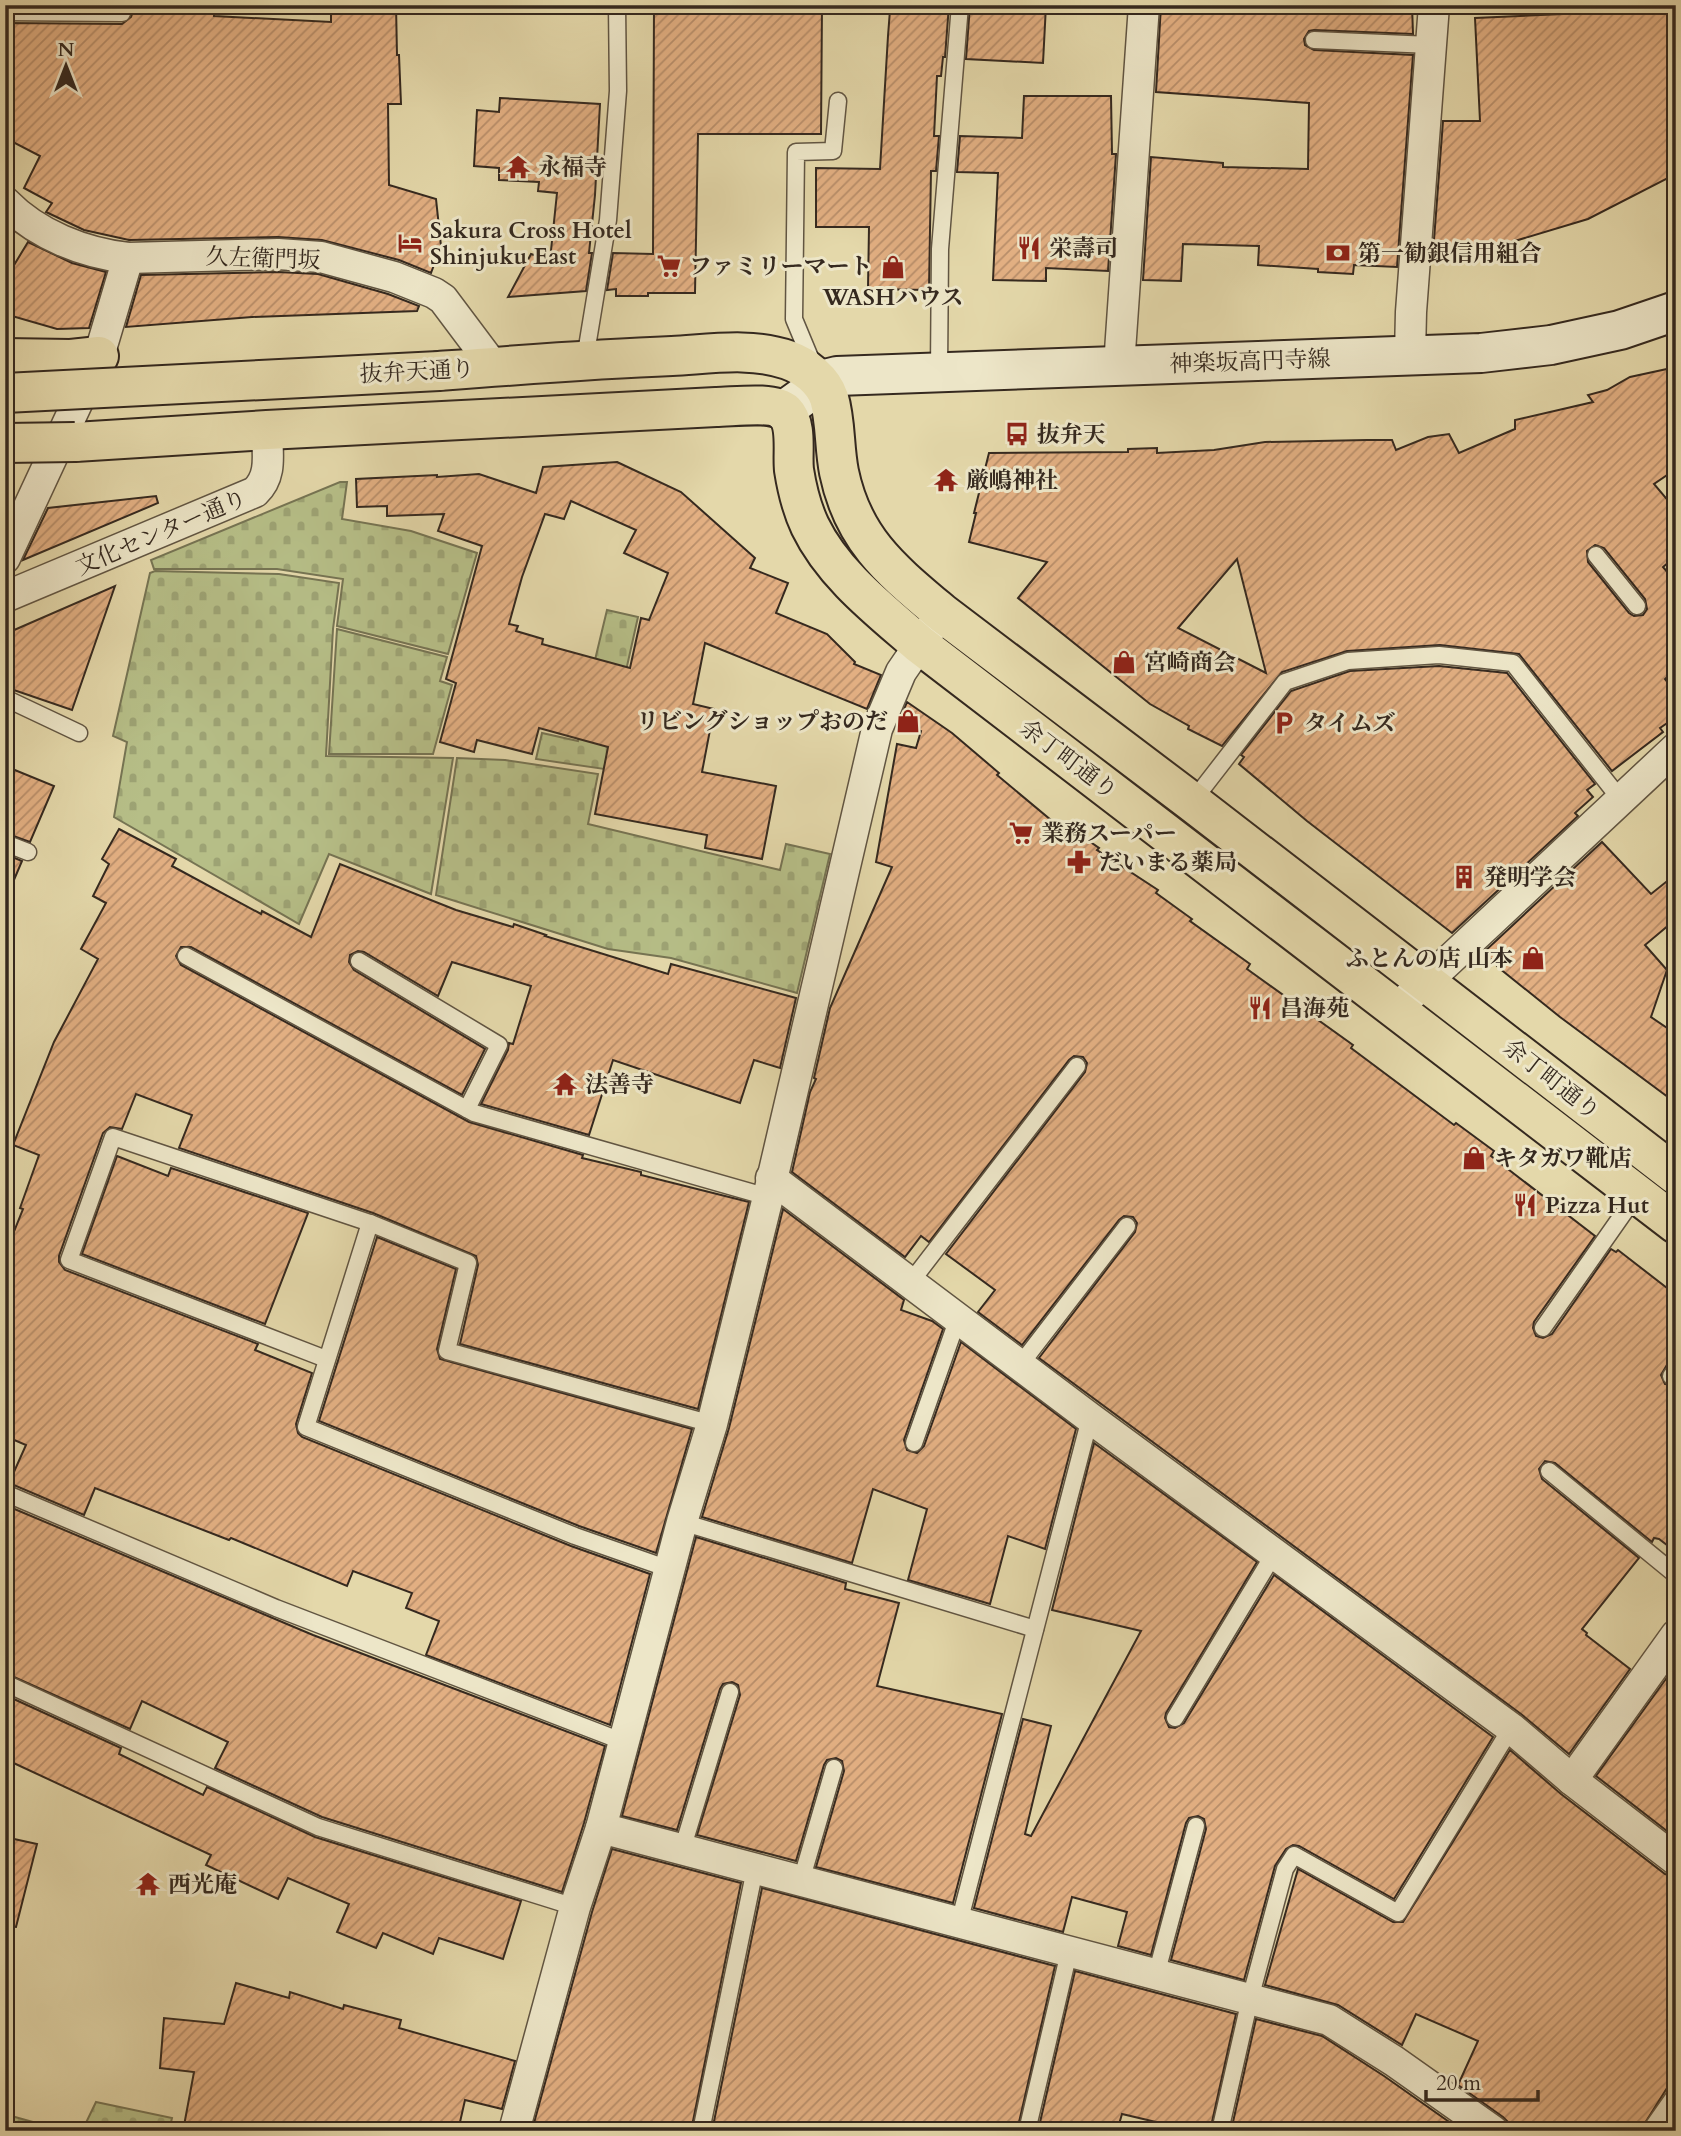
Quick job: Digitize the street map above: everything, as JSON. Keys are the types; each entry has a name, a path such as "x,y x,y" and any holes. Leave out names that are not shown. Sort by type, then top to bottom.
{"main road":[{"name":"神楽坂高円寺線","path":"821,383 837,376 940,371 1481,353 1551,345 1620,330 1676,311"},
{"name":"抜弁天通り","path":"5,393 494,367 585,359 753,353 788,360 807,370 821,383"},
{"path":"5,358 71,359 99,356"},
{"path":"5,443 75,442 716,407 765,406 783,411 821,383"},
{"name":"余丁町通り","path":"821,383 833,414 838,468 844,495 859,529 882,559 942,613 1676,1175"},
{"name":"余丁町通り","path":"783,411 789,419 798,490 810,526 822,547 880,610 919,644 1676,1224"}],"street":[{"path":"1119,366 1144,5"},
{"path":"1410,354 1434,5"},
{"name":"久左衛門坂","path":"5,202 52,236 103,255 128,258 278,254 321,257 394,277 443,299 494,367"},
{"path":"5,558 99,356 128,258"},
{"name":"文化センター通り","path":"5,597 254,492 265,483 267,430"},
{"path":"514,2131 575,1907 601,1828 682,1522 712,1424 877,729 901,672 942,613"},
{"path":"1395,1009 1676,748"},
{"path":"770,1187 958,1318 1511,1728 1572,1780 1676,1860"},
{"path":"1572,1780 1676,1634"},
{"path":"601,1828 1329,2020 1394,2061 1493,2131"}],"lane":[{"path":"5,12 122,13 125,5"},
{"path":"585,359 608,220 618,91 617,5"},
{"path":"940,371 940,249 960,5"},
{"path":"1314,40 1432,45"},
{"path":"821,383 794,319 796,152 833,151 838,101"},
{"path":"1596,555 1637,606"},
{"path":"1192,802 1285,682 1348,661 1439,655 1513,663 1621,800"},
{"path":"5,698 79,733"},
{"path":"5,843 28,852"},
{"path":"186,956 474,1113 770,1187"},
{"path":"359,961 499,1045 467,1109"},
{"path":"910,1283 1077,1066"},
{"path":"326,1359 69,1260 113,1137 370,1223 468,1263 447,1351 712,1424"},
{"path":"1543,1328 1637,1194"},
{"path":"370,1223 306,1426 575,1536 669,1569"},
{"path":"1020,1365 1127,1226"},
{"path":"914,1443 958,1318"},
{"path":"959,1923 1090,1418"},
{"path":"1549,1471 1676,1575"},
{"path":"5,1493 276,1608 624,1742"},
{"path":"682,1522 1035,1629"},
{"path":"1175,1717 1274,1554"},
{"path":"5,1683 318,1827 575,1907"},
{"path":"682,1850 730,1692"},
{"path":"1220,2131 1285,1869 1294,1855 1398,1913 1511,1728"},
{"path":"801,1881 834,1768"},
{"path":"1156,1975 1196,1826"},
{"path":"701,2131 755,1869"},
{"path":"1027,2131 1069,1952"},
{"path":"1650,2131 1676,2094"}],"green space":[{"path":"340,482 347,482 342,519 411,531 477,553 448,654 337,626 343,579 277,569 154,569 151,560"},
{"path":"150,573 279,574 339,583 333,629 326,756 453,758 431,894 329,854 299,924 114,817 127,742 113,736"},
{"path":"607,610 638,617 604,769 536,759 542,733 578,741 597,665 594,664"},
{"path":"337,629 447,657 440,681 452,685 433,754 329,754"},
{"path":"457,758 505,760 598,774 588,824 780,870 786,844 830,854 797,993 671,958 608,949 436,895"},
{"path":"96,2102 172,2118 169,2131 82,2131"},
{"path":"15,2117 65,2131 5,2131 5,2126"}],"building":[{"path":"135,5 215,5 214,16 331,22 331,5 396,5 401,104 388,104 389,185 436,199 441,246 431,273 399,260 322,240 278,237 129,240 84,230 46,212 52,203 24,188 40,156 5,138 8,23 122,24 131,17"},
{"path":"654,5 822,5 821,134 698,134 695,293 616,296 616,289 607,290 613,253 653,254"},
{"path":"893,5 949,5 945,57 941,76 937,76 934,136 939,136 936,171 931,171 929,290 868,289 869,227 816,227 816,168 880,169 890,10 893,10"},
{"path":"970,5 1046,5 1043,63 966,59"},
{"path":"1161,5 1412,5 1413,34 1314,30 1309,31 1304,39 1305,45 1314,50 1413,55 1397,267 1354,265 1353,274 1318,272 1318,269 1258,265 1259,246 1183,244 1181,281 1143,280 1151,157 1223,163 1223,167 1308,169 1309,103 1156,92"},
{"path":"1676,9 1676,174 1588,219 1468,255 1433,253 1443,121 1480,121 1475,18"},
{"path":"1024,96 1111,96 1112,154 1116,154 1108,271 1046,268 1046,281 993,280 998,173 957,172 960,136 1022,138"},
{"path":"500,98 600,104 589,253 592,253 586,291 508,297 531,254 550,260 557,193 538,191 539,182 499,180 499,168 474,166 477,110 499,112"},
{"path":"28,242 72,263 106,272 89,328 57,329 5,314 5,280"},
{"path":"278,272 318,274 419,306 417,311 252,317 126,327 141,275"},
{"path":"1676,367 1676,469 1654,484 1676,510 1676,556 1663,567 1676,582 1676,669 1665,679 1676,693 1676,717 1660,728 1663,732 1612,771 1519,654 1440,645 1347,651 1282,672 1222,746 1188,729 1189,726 1150,704 1018,598 1047,562 969,542 989,453 1128,452 1128,449 1157,448 1157,453 1214,450 1265,442 1367,440 1392,440 1396,450 1428,437 1449,434 1459,453 1515,429 1515,420 1593,402 1588,395 1607,390 1630,377","holes":["1595,545 1604,548 1645,599 1647,609 1643,615 1634,616 1629,613 1588,562 1587,551","1237,559 1266,673 1178,628"]},
{"path":"617,462 681,492 755,558 750,568 788,583 776,613 827,634 854,664 881,675 867,709 705,643 693,704 714,709 702,772 776,786 762,859 705,848 707,835 595,814 608,747 539,728 532,754 477,740 474,752 440,742 456,683 446,679 482,546 438,531 444,514 387,516 387,506 357,507 356,479 479,474 536,493 543,467","holes":["571,501 636,530 624,553 668,573 649,620 641,618 630,668 542,644 543,639 516,631 518,626 509,624 522,577 545,514 564,519"]},
{"path":"156,496 158,503 23,560 48,508"},
{"path":"115,586 72,710 5,687 5,634"},
{"path":"1439,666 1507,673 1595,784 1587,790 1593,797 1575,813 1578,816 1452,933 1307,821 1239,764 1244,757 1241,755 1291,691 1350,671"},
{"path":"907,702 952,733 1069,835 1073,830 1099,848 1097,850 1158,890 1156,893 1192,919 1190,921 1250,964 1247,969 1353,1045 1351,1048 1454,1125 1456,1123 1494,1151 1491,1156 1595,1236 1534,1322 1536,1336 1543,1338 1552,1334 1611,1249 1616,1252 1618,1250 1676,1295 1676,1360 1668,1363 1661,1375 1665,1384 1676,1385 1676,1552 1659,1539 1654,1538 1652,1542 1555,1463 1545,1461 1539,1469 1542,1479 1639,1558 1582,1629 1630,1669 1569,1754 1521,1714 1039,1358 1135,1232 1137,1223 1133,1217 1124,1216 1119,1220 1022,1345 978,1312 995,1290 946,1254 1085,1072 1087,1063 1083,1057 1074,1056 1069,1060 929,1242 921,1236 905,1257 792,1172 810,1092 816,1079 814,1078 830,1008 892,867 876,862 897,744 916,748 921,731 899,722"},
{"path":"5,766 54,786 30,842 5,833"},
{"path":"119,829 176,859 172,866 261,914 262,911 311,937 340,864 456,910 513,927 514,924 668,974 671,964 796,998 780,1068 754,1060 740,1103 613,1060 589,1135 481,1104 509,1043 513,1044 531,986 452,962 438,996 364,952 358,951 350,955 349,962 354,970 485,1049 462,1095 191,947 181,947 176,956 181,965 469,1122 583,1155 582,1158 641,1172 641,1175 749,1202 698,1409 460,1344 478,1265 476,1256 373,1213 179,1148 192,1115 136,1094 122,1129 110,1127 103,1133 59,1256 59,1262 65,1270 258,1344 255,1350 312,1373 296,1424 302,1437 571,1546 650,1574 610,1725 426,1655 439,1621 406,1608 412,1593 353,1571 347,1586 231,1538 229,1540 95,1488 84,1515 9,1483 26,1445 5,1436 5,1254 23,1209 20,1208 39,1155 13,1145 54,1042 98,959 81,949 106,903 93,896 109,864 102,859"},
{"path":"1602,842 1651,894 1676,874 1676,919 1645,945 1667,970 1651,1017 1676,1034 1676,1103 1560,1017 1499,968 1484,952"},
{"path":"5,854 22,861 5,901"},
{"path":"117,1156 168,1176 171,1168 308,1213 265,1324 82,1254"},
{"path":"783,1209 904,1300 901,1310 932,1321 943,1329 904,1440 907,1450 917,1453 924,1446 961,1342 1076,1429 1045,1549 1008,1536 990,1604 908,1580 927,1509 873,1489 852,1563 702,1517 729,1428"},
{"path":"377,1237 456,1269 437,1349 440,1359 692,1429 656,1553 579,1526 319,1421"},
{"path":"1094,1443 1257,1562 1166,1713 1169,1727 1175,1728 1184,1723 1274,1575 1493,1737 1394,1899 1299,1846 1293,1845 1286,1849 1275,1866 1244,1980 1171,1960 1206,1829 1204,1819 1198,1816 1189,1818 1186,1823 1151,1955 1118,1946 1127,1912 1072,1897 1063,1932 974,1908 1023,1719 1051,1726 1025,1834 1031,1836 1141,1631 1052,1610"},
{"path":"5,1505 313,1635 605,1746 562,1892 322,1817 215,1768 228,1742 142,1701 130,1729 5,1673"},
{"path":"696,1537 846,1583 845,1589 899,1603 877,1686 1002,1714 953,1903 816,1867 844,1771 842,1761 836,1758 827,1760 824,1765 796,1861 697,1835 740,1695 738,1685 732,1682 723,1684 720,1689 677,1830 622,1816"},
{"path":"1676,1665 1676,1838 1596,1776"},
{"path":"5,1695 121,1748 119,1754 203,1795 207,1787 315,1837 521,1901 503,1959 439,1938 433,1954 383,1933 376,1948 337,1932 349,1904 288,1878 278,1899 206,1865 211,1855 5,1759"},
{"path":"1510,1750 1561,1794 1665,1874 1676,1877 1676,2084 1667,2088 1640,2131 1510,2131 1509,2123 1503,2117 1458,2085 1478,2041 1416,2014 1402,2045 1338,2005 1265,1985 1298,1869 1393,1922 1403,1922"},
{"path":"5,1837 37,1844 16,1927 5,1926"},
{"path":"612,1849 741,1883 691,2131 558,2131 534,2123"},
{"path":"762,1888 1055,1966 1017,2131 712,2131"},
{"path":"1075,1971 1236,2014 1210,2131 1194,2131 1122,2114 1117,2131 1038,2131"},
{"path":"236,1983 289,1998 290,1992 343,2009 344,2005 401,2020 399,2028 515,2061 502,2109 465,2100 458,2131 183,2131 194,2072 160,2068 164,2018 224,2024"},
{"path":"1256,2019 1322,2036 1462,2131 1231,2131"}],"place":[{"name":"永福寺","path":"518,167"},
{"name":"Sakura Cross Hotel Shinjuku East","path":"410,243"},
{"name":"栄壽司","path":"1029,248"},
{"name":"第一勧銀信用組合","path":"1338,253"},
{"name":"ファミリーマート","path":"669,266"},
{"name":"WASHハウス","path":"893,267"},
{"name":"抜弁天","path":"1017,434"},
{"name":"厳嶋神社","path":"946,480"},
{"name":"宮崎商会","path":"1124,662"},
{"name":"リビングショップおのだ","path":"908,721"},
{"name":"タイムズ","path":"1284,723"},
{"name":"業務スーパー","path":"1021,833"},
{"name":"だいまる薬局","path":"1079,862"},
{"name":"発明学会","path":"1464,877"},
{"name":"ふとんの店 山本","path":"1533,958"},
{"name":"昌海苑","path":"1260,1008"},
{"name":"法善寺","path":"565,1084"},
{"name":"キタガワ靴店","path":"1474,1158"},
{"name":"Pizza Hut","path":"1525,1205"},
{"name":"西光庵","path":"148,1884"}]}
